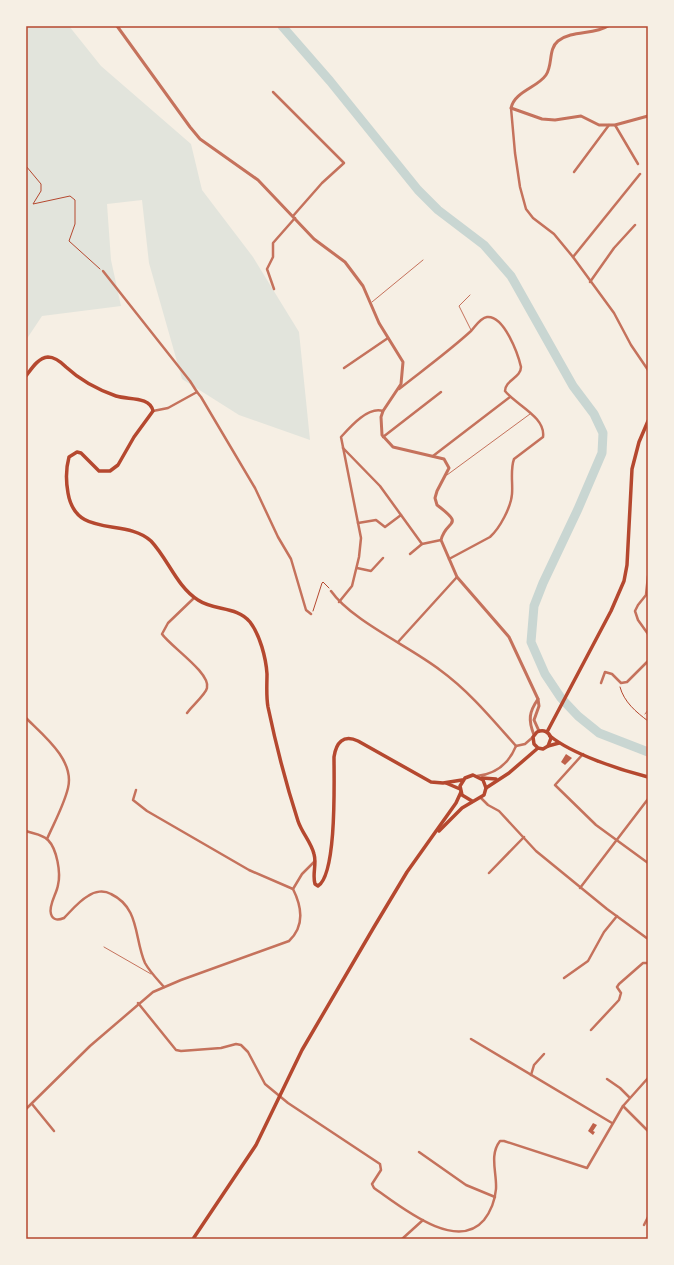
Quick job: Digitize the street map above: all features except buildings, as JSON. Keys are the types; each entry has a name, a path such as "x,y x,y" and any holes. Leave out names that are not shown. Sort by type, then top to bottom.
{"main road":[{"path":"26,376 35,364 43,358 50,357 58,360 74,375 98,388 117,396 149,403 154,411 134,437 118,465 110,471 99,471 81,453 77,452 69,457 67,471 70,501 80,517 91,523 137,532 145,536 158,550 194,598 207,605 237,612 250,622 256,631 265,660 268,707 292,803 299,824 311,846 316,861 314,881 318,886 323,881 332,843 335,750 336,745 344,739 353,738 427,780 442,783 460,790 465,798 472,801"},
{"path":"547,732 611,611 624,581 627,565 632,469 637,448 648,421"},
{"path":"530,755 534,744 533,736 539,731 547,732 560,743 628,772 648,777"},
{"path":"548,746 551,741 550,736"},
{"path":"534,744 538,748 543,749 560,743"},
{"path":"432,839 450,819 472,801 481,798 486,788 497,779 509,773 538,748"},
{"path":"442,783 462,780 469,776 497,779"},
{"path":"478,776 485,784 486,788"},
{"path":"193,1239 256,1145 302,1050 407,872 432,839 456,803 462,780"}],"street":[{"path":"117,26 200,139 258,180 314,239 345,262 355,274 371,302 379,323 403,362 403,379 399,389 383,411 380,428 383,437 393,447 444,459 448,463 449,468 437,491 435,501 436,505 450,514 452,523 442,536 441,540 457,577 506,632 538,699 539,706 534,720 539,731"},
{"path":"608,26 599,30 559,40 552,49 546,74 512,102 511,108 516,160 526,209 533,218 554,234 573,257 614,313 648,370"},
{"path":"273,92 344,164 322,183 273,243 273,257 267,269 274,289"},
{"path":"511,108 542,119 555,120 581,116 599,125 615,125 648,116"},
{"path":"574,172 609,125"},
{"path":"615,125 638,164"},
{"path":"573,257 640,174"},
{"path":"590,282 614,248 635,225"},
{"path":"103,272 190,381 211,411 255,488 278,537 293,564 306,610 311,614"},
{"path":"399,389 471,331 480,321 486,317 494,319 507,330 521,367 520,372 505,387 505,392 517,404 532,413 543,432 543,437 514,459 512,495 497,528 490,537 448,559"},
{"path":"344,368 388,338"},
{"path":"154,411 168,408 197,392"},
{"path":"383,437 441,392"},
{"path":"433,456 510,397"},
{"path":"339,602 352,586 357,568 361,538 341,437 350,426 372,411 383,411"},
{"path":"342,447 380,486 422,544"},
{"path":"358,523 376,520 385,526 401,514"},
{"path":"410,554 422,544 441,540"},
{"path":"357,568 371,571 383,558"},
{"path":"648,576 646,595 638,605 635,612 638,620 648,634"},
{"path":"398,642 457,577"},
{"path":"332,591 339,602 455,681 516,746"},
{"path":"187,713 206,691 206,683 200,670 162,634 175,615 194,598"},
{"path":"601,683 605,672 612,674 621,683 626,682 648,662"},
{"path":"516,746 525,744 533,736 529,720 532,708 538,699"},
{"path":"26,718 50,742 66,766 69,776 68,788 47,839"},
{"path":"478,776 491,774 497,770 512,756 516,746"},
{"path":"584,753 555,785 582,813 648,863"},
{"path":"26,1110 90,1046 138,1003 153,992 289,941 294,936 301,921 301,913 293,889 249,870 147,811 133,800 136,790"},
{"path":"481,798 499,811 536,851 580,888 648,939"},
{"path":"580,888 648,799"},
{"path":"26,831 42,835 47,839 55,854 59,884 51,908 51,914 54,918 58,920 64,918 88,896 98,892 107,892 116,897 126,906 134,919 139,948 153,976 164,987"},
{"path":"489,873 524,837"},
{"path":"293,889 302,874 316,861"},
{"path":"564,978 588,961 604,932 617,916"},
{"path":"591,1030 619,1000 621,993 618,987 619,984 643,963 648,962"},
{"path":"138,1003 176,1050 220,1048 236,1044 241,1045 248,1052 265,1084 288,1104 377,1161 381,1168 372,1184 374,1188 423,1220 446,1230 464,1232 470,1230 481,1224 488,1215 495,1197 494,1152 501,1140 587,1168 612,1123 629,1097 648,1078"},
{"path":"471,1039 612,1123"},
{"path":"531,1075 534,1065 544,1054"},
{"path":"606,1079 620,1088 629,1097"},
{"path":"32,1104 54,1131"},
{"path":"623,1106 648,1131"},
{"path":"419,1152 466,1184 495,1197"},
{"path":"644,1225 648,1217"},
{"path":"402,1239 423,1220"}],"lane":[{"path":"371,302 423,260"},
{"path":"470,295 459,306 471,331"},
{"path":"445,476 532,413"},
{"path":"645,714 648,710"},
{"path":"104,946 153,976"}],"path":[{"path":"26,166 41,184 42,191 33,204 70,196 75,200 75,224 69,241 103,272"},
{"path":"311,614 313,614 323,582 332,591"},
{"path":"621,683 620,688 624,697 634,709 648,721"}],"shaded area":[{"path":"26,26 69,26 101,66 191,144 202,190 253,257 299,332 310,440 239,415 182,379 149,263 142,200 107,204 111,260 121,306 42,316 26,340"}],"waterway":[{"path":"282,26 330,81 418,190 438,210 484,245 511,276 573,386 594,414 603,433 602,453 534,606 531,642 545,674 561,698 578,716 599,733 648,752"}]}
